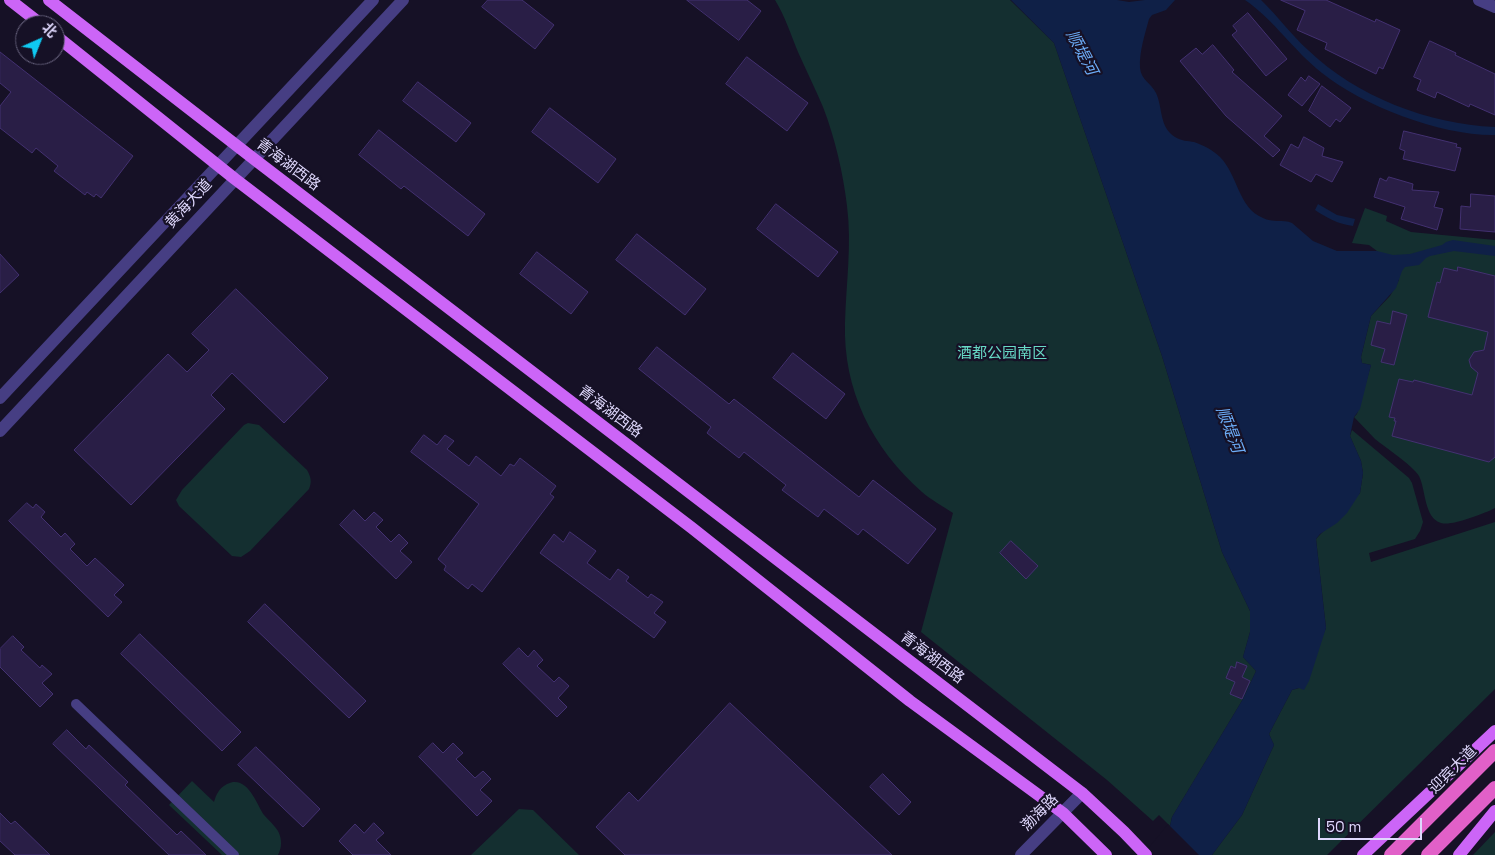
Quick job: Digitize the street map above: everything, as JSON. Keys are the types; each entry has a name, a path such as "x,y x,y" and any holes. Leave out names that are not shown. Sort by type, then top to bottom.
{"highway":[{"name":"迎宾大道","path":"1391,855 1495,751"},
{"path":"1428,855 1495,788"}],"main road":[{"path":"10,0 29,15"},
{"name":"青海湖西路","path":"48,0 1082,793 1146,855"},
{"path":"65,44 235,179 692,528 910,701 1063,813 1105,854"},
{"path":"1363,855 1495,731"},
{"path":"1460,855 1495,811"}],"street":[{"name":"黄海大道","path":"0,398 235,145 373,0"},
{"name":"黄海大道","path":"0,431 403,0"},
{"path":"1479,0 1495,7"},
{"path":"76,704 234,855"},
{"name":"渤海路","path":"1021,855 1082,793"}],"green space":[{"name":"酒都公园南区","path":"775,0 1010,0 1054,43 1162,356 1222,552 1250,611 1250,632 1243,657 1256,671 1243,699 1172,817 1170,826 1159,815 1153,821 1107,780 921,632 953,513 922,492 904,475 875,437 855,394 846,348 845,323 849,235 841,168 823,107"},
{"path":"1365,208 1387,216 1386,221 1411,232 1495,240 1495,508 1465,520 1446,524 1435,520 1428,510 1421,482 1416,472 1375,439 1354,417 1357,414 1371,365 1362,363 1361,357 1371,316 1390,296 1399,280 1377,251 1369,245 1352,243"},
{"path":"248,423 259,425 307,470 311,482 309,489 250,551 241,557 232,556 179,506 176,500 182,490"},
{"path":"1352,430 1409,478 1423,522 1415,539 1369,553 1371,562 1495,522 1495,689 1327,855 1212,855 1242,815 1274,745 1269,734 1292,690 1299,688 1326,628 1316,539 1360,493 1363,473 1361,461 1350,436"},
{"path":"192,781 214,802 218,792 227,784 234,782 245,786 264,815 279,833 281,844 278,855 222,855 169,805"},
{"path":"519,809 533,810 579,855 471,855"},
{"path":"1495,832 1495,855 1473,855"}],"water":[{"name":"顺堤河","path":"1011,0 1117,0 1129,2 1175,0 1166,10 1152,15 1149,19 1141,49 1141,72 1144,79 1156,93 1164,123 1170,133 1184,141 1201,145 1217,154 1226,164 1248,207 1263,218 1292,223 1313,241 1337,251 1377,251 1393,255 1410,254 1453,240 1495,246 1495,256 1454,251 1430,256 1419,265 1405,267 1396,288 1371,316 1361,357 1362,363 1371,365 1360,409 1354,417 1350,436 1361,461 1363,473 1360,493 1347,513 1316,539 1326,628 1309,681 1304,690 1299,688 1292,690 1269,734 1274,745 1242,815 1212,855 1145,855 1170,826 1172,817 1243,699 1256,671 1243,657 1250,632 1250,611 1222,552 1162,356 1054,43"},
{"path":"1245,0 1261,0 1302,44 1327,67 1371,94 1419,114 1470,125 1495,127 1495,135 1474,134 1428,125 1404,117 1359,97 1322,73"},
{"path":"1318,204 1337,215 1355,219 1353,226 1338,222 1319,213 1315,210"}],"pier":[{"path":"1168,824 1199,855 1143,855"}],"building":[{"path":"488,0 522,0 554,25 535,49 482,7"},
{"path":"687,0 747,0 761,11 739,40"},
{"path":"1281,0 1326,0 1375,22 1376,19 1400,30 1383,69 1379,67 1376,74 1325,49 1327,43 1297,30 1305,11"},
{"path":"1248,13 1287,59 1266,76 1232,35 1237,31 1233,26"},
{"path":"1430,41 1495,74 1495,115 1470,104 1469,107 1437,92 1435,98 1417,90 1421,80 1414,77"},
{"path":"1213,45 1234,70 1232,72 1282,116 1264,136 1280,150 1273,157 1226,116 1180,61 1196,48 1202,54"},
{"path":"0,52 133,156 101,198 96,194 94,197 87,192 85,195 54,171 58,166 36,148 32,153 0,128 0,106 11,92 0,83"},
{"path":"747,57 808,103 787,131 726,84"},
{"path":"1309,76 1320,84 1302,106 1288,95 1301,77 1305,81"},
{"path":"418,82 471,123 456,142 403,101"},
{"path":"1322,86 1351,108 1340,122 1336,119 1330,127 1309,111"},
{"path":"550,108 616,159 598,183 532,132"},
{"path":"379,130 485,214 468,236 404,186 401,189 359,155"},
{"path":"1404,131 1457,144 1456,147 1461,148 1455,171 1403,159 1405,151 1400,149"},
{"path":"1304,137 1324,148 1322,156 1343,162 1332,182 1316,174 1311,182 1280,165 1291,144 1298,148"},
{"path":"1389,177 1413,184 1412,190 1439,192 1434,207 1443,209 1437,230 1401,219 1405,207 1374,197 1380,178 1386,181"},
{"path":"1471,194 1495,196 1495,232 1460,229 1461,206 1470,207"},
{"path":"776,204 838,252 818,277 757,229"},
{"path":"637,234 706,289 685,315 616,260"},
{"path":"537,252 588,292 571,314 520,274"},
{"path":"0,254 19,275 0,293"},
{"path":"1458,267 1495,276 1495,457 1489,462 1392,436 1396,421 1394,421 1395,418 1389,417 1399,379 1413,382 1414,380 1472,395 1478,373 1471,367 1469,360 1474,352 1484,350 1488,332 1428,317 1437,282 1440,283 1444,268 1457,271"},
{"path":"236,289 328,378 284,423 232,373 211,395 225,409 131,505 74,450 168,354 187,372 209,350 192,334"},
{"path":"1393,311 1407,315 1394,365 1381,362 1385,349 1371,345 1377,321 1390,324"},
{"path":"657,347 729,404 734,399 859,497 873,480 936,529 908,564 863,529 858,535 824,509 818,517 782,490 786,485 744,452 739,458 707,433 711,427 639,369"},
{"path":"793,353 845,394 826,419 773,378"},
{"path":"424,435 437,445 445,435 454,441 447,449 469,466 476,456 501,476 510,464 514,466 520,458 556,486 550,494 554,497 482,592 472,584 468,589 444,570 446,566 438,559 479,504 411,452"},
{"path":"27,503 33,508 36,504 45,512 41,517 61,537 65,533 75,544 70,549 87,566 95,558 124,585 114,595 122,602 108,617 9,521"},
{"path":"354,510 365,521 374,512 383,520 376,527 391,542 399,534 408,543 400,551 412,562 396,579 340,525"},
{"path":"570,532 596,551 587,563 610,580 618,569 629,577 626,581 648,598 651,594 663,602 654,613 666,622 654,638 540,553 554,534 563,542"},
{"path":"1011,541 1038,566 1026,579 1000,553"},
{"path":"265,604 366,701 349,718 248,622"},
{"path":"140,634 241,732 222,751 121,654"},
{"path":"13,636 24,647 21,650 40,668 42,665 52,674 42,683 53,694 40,707 0,667 0,649"},
{"path":"519,648 528,657 534,650 543,660 537,666 554,682 559,677 569,686 558,698 567,707 557,717 503,664"},
{"path":"1237,662 1247,666 1242,677 1250,681 1242,699 1230,694 1235,682 1226,678 1231,666 1235,668"},
{"path":"730,703 892,855 625,855 596,827 629,792 638,801"},
{"path":"67,730 86,749 89,745 128,782 125,785 177,835 181,831 206,855 169,855 53,744"},
{"path":"433,743 443,753 453,743 463,753 456,759 475,778 483,771 491,779 480,790 492,801 477,816 419,757"},
{"path":"256,747 320,809 303,827 238,765"},
{"path":"883,774 911,802 899,815 870,787"},
{"path":"0,813 11,824 15,821 50,855 15,855 0,841"},
{"path":"374,823 384,833 376,840 391,855 353,855 339,841 355,824 364,833"}]}
